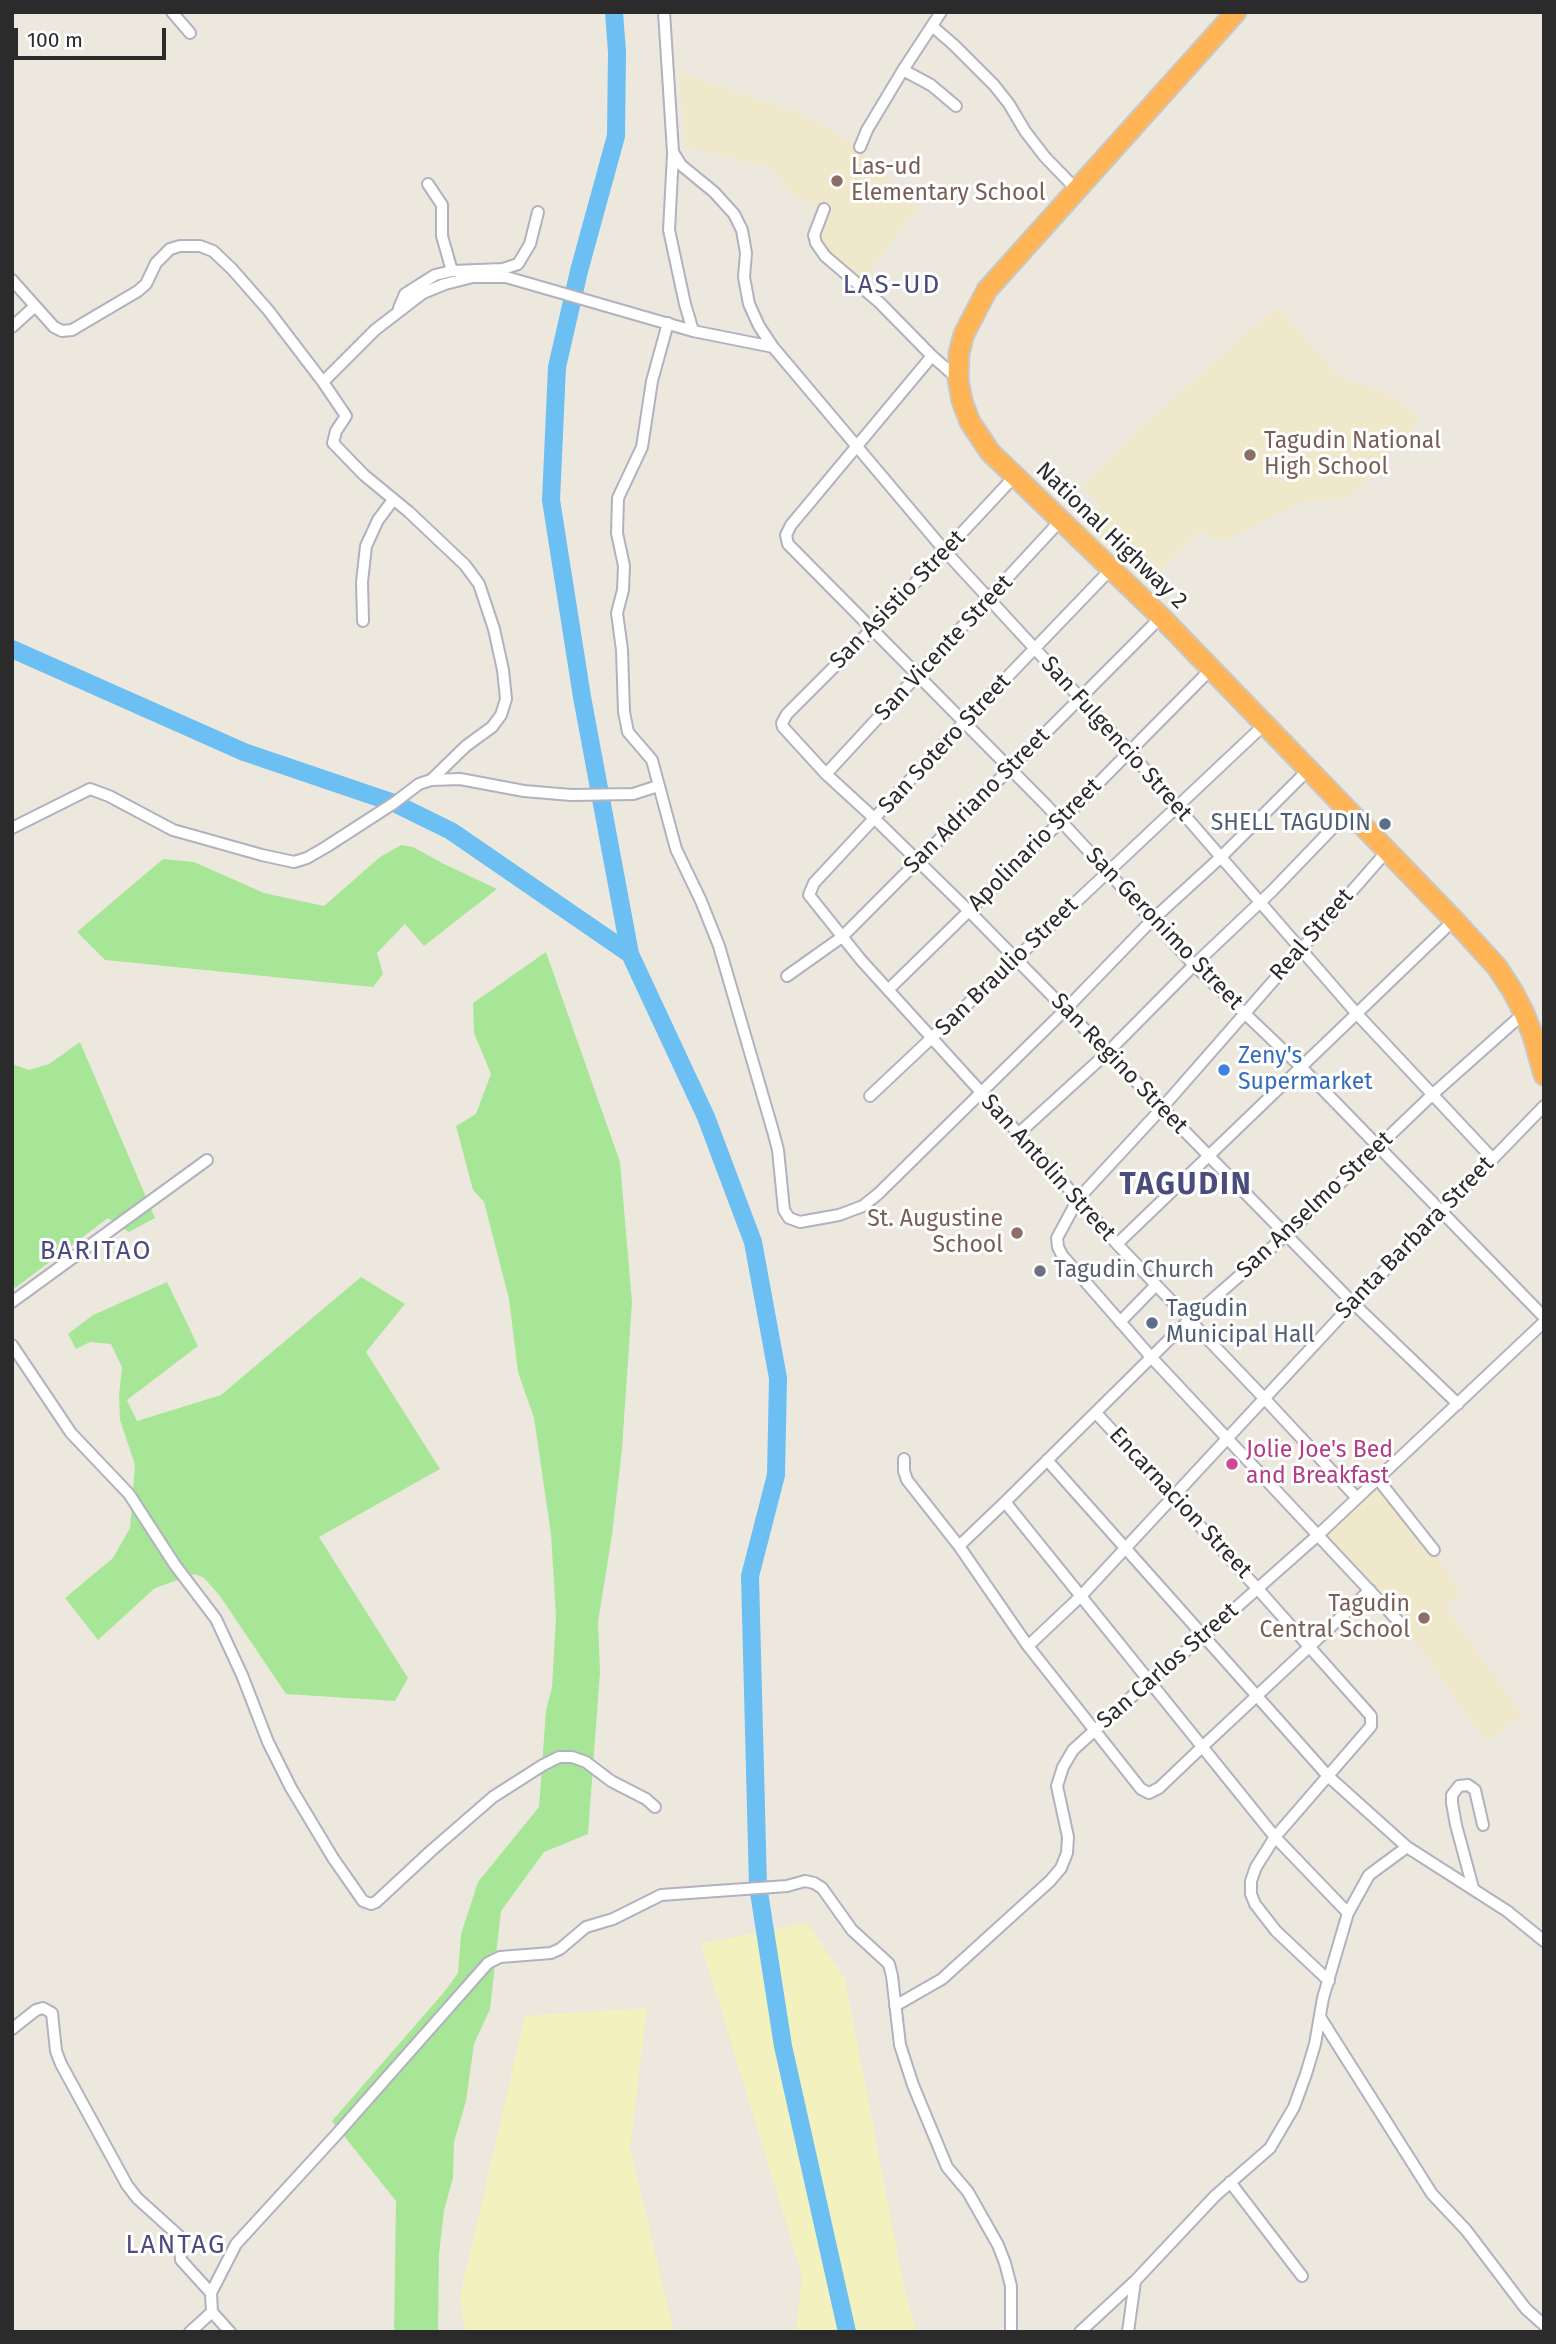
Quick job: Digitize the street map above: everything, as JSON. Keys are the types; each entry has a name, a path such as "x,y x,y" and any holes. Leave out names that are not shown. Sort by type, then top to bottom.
{"highway":[{"name":"National Highway 2","path":"1236,12 987,290 964,334 959,353 958,379 970,422 990,452 1014,477 1161,617 1497,967 1524,1013 1544,1075"}],"street":[{"path":"172,12 190,33"},
{"path":"664,12 673,152 669,230 693,331"},
{"path":"860,148 867,130 941,12"},
{"path":"932,26 994,85 1045,157 1076,189"},
{"path":"903,70 931,85 956,106"},
{"name":"San Fulgencio Street","path":"673,152 681,165 714,192 734,214 742,230 746,253 744,277 749,304 773,347 945,551 1129,751 1357,1014 1492,1157"},
{"path":"428,184 442,205 442,236 452,271"},
{"path":"824,209 814,235 825,256 880,303 958,379"},
{"path":"398,310 405,294 435,275 452,271 503,269 518,264 530,244 538,212"},
{"path":"12,280 54,327 62,331 72,330 138,291 146,284 156,263 170,249 200,246 213,251 268,310 346,416 336,431 333,443 363,475 443,543 479,584 494,629 506,699 501,715 492,727 466,746 431,780"},
{"path":"323,382 375,330 423,293 445,284 488,276 519,281 693,331 773,347"},
{"path":"12,327 34,307"},
{"path":"664,322 642,447 618,498 617,533 624,566 623,590 617,613 622,650 624,712 628,732 652,760 657,772 658,786 676,849 719,946 773,1131 786,1214 794,1221 839,1215 863,1206 878,1194 981,1094 1151,921 1220,858 1308,769"},
{"path":"859,446 932,356"},
{"name":"San Geronimo Street","path":"859,446 790,525 786,540 1061,821 1151,921 1302,1068 1544,1319"},
{"name":"San Asistio Street","path":"782,723 787,714 872,629 1014,477"},
{"path":"363,621 362,582 366,546 378,520 393,500"},
{"name":"San Vicente Street","path":"826,774 1060,521"},
{"name":"San Sotero Street","path":"809,891 964,722 1111,569"},
{"name":"San Adriano Street","path":"787,976 842,937 1161,617"},
{"name":"Apolinario Street","path":"888,990 1212,669"},
{"name":"San Regino Street","path":"782,723 826,774 969,911 1353,1303 1458,1404"},
{"name":"San Braulio Street","path":"870,1096 1265,724"},
{"path":"12,828 90,789 109,796 173,830 294,862 326,847 394,803 419,783 431,780 460,779 524,791 571,795 633,794 658,786"},
{"path":"1018,1134 1107,1053 1261,902 1348,811"},
{"name":"Real Street","path":"1120,1322 1058,1247 1057,1238 1078,1199 1387,851"},
{"name":"San Antolin Street","path":"809,891 810,900 888,990 1116,1244 1357,1499"},
{"path":"1116,1244 1454,920"},
{"name":"San Anselmo Street","path":"959,1546 1189,1319 1286,1235 1433,1094 1524,1013"},
{"name":"Santa Barbara Street","path":"1028,1646 1081,1596 1353,1303 1544,1106"},
{"path":"12,1302 207,1160"},
{"path":"1156,1285 1120,1322 1399,1623"},
{"name":"San Carlos Street","path":"895,2006 942,1979 1050,1881 1060,1868 1067,1853 1068,1837 1058,1795 1059,1776 1073,1750 1318,1535 1544,1319"},
{"path":"12,1345 71,1433 130,1494 175,1565 216,1619 242,1675 268,1742 291,1788 363,1902 371,1905 376,1902 493,1797 559,1757 572,1757 586,1762 611,1781 646,1799 655,1807"},
{"name":"Encarnacion Street","path":"1096,1413 1368,1710 1372,1721 1366,1732 1328,1776"},
{"path":"904,1459 907,1480 959,1546 1028,1646 1093,1730 1141,1788 1149,1793 1159,1788 1370,1590"},
{"path":"1047,1460 1328,1776 1407,1847 1474,1888 1544,1941"},
{"path":"1377,1478 1434,1550"},
{"path":"1005,1502 1275,1837 1348,1913"},
{"path":"1328,1776 1275,1837 1256,1867 1251,1881 1251,1894 1255,1904 1276,1931 1329,1981"},
{"path":"1474,1888 1452,1803 1452,1796 1459,1786 1468,1785 1475,1790 1483,1825"},
{"path":"1080,2332 1135,2281 1230,2182 1270,2148 1294,2107 1306,2074 1348,1913 1368,1875 1407,1847"},
{"path":"230,2332 212,2312 211,2293 236,2244 488,1963 500,1957 551,1953 560,1949 586,1927 612,1919 661,1895 787,1885 805,1881 822,1888 852,1930 889,1964 900,2045 940,2152 947,2168 968,2192 998,2245 1005,2263 1011,2286 1011,2332"},
{"path":"12,2029 36,2010 43,2008 52,2013 56,2051 61,2064 127,2185 137,2198 179,2236 181,2260 211,2293"},
{"path":"1320,2017 1432,2193 1466,2230 1526,2309 1544,2325"},
{"path":"1230,2182 1302,2276"},
{"path":"1128,2332 1135,2281"},
{"path":"190,2332 212,2312"}],"shaded area":[{"name":"Las-ud Elementary School","path":"678,72 803,115 856,145 918,208 861,282 836,263 815,237 825,212 789,192 775,169 686,147"},
{"name":"Tagudin National High School","path":"1278,306 1339,377 1387,393 1420,418 1350,498 1301,502 1222,542 1200,531 1144,586 1081,528 1101,507 1082,487 1145,424"},
{"name":"Tagudin Central School","path":"1376,1485 1401,1511 1461,1591 1445,1607 1522,1714 1487,1742 1406,1629 1324,1534"}],"green space":[{"path":"401,845 413,847 497,889 424,946 405,924 377,953 383,974 373,987 105,960 77,932 163,859 194,862 264,893 324,906 380,857"},
{"path":"546,952 620,1162 632,1302 622,1449 598,1622 600,1672 588,1834 544,1852 501,1911 490,2009 474,2044 466,2101 454,2142 453,2178 444,2210 439,2254 438,2332 394,2332 396,2201 332,2121 458,1973 461,1934 478,1882 539,1807 546,1710 552,1688 556,1617 551,1534 534,1418 518,1372 509,1299 484,1202 473,1190 456,1126 476,1114 491,1074 474,1033 473,1003"},
{"path":"80,1042 155,1218 129,1232 108,1218 15,1288 12,1281 12,1064 29,1070 49,1064"},
{"path":"361,1277 405,1304 366,1352 440,1469 319,1537 408,1678 395,1701 286,1694 220,1596 204,1578 195,1574 155,1588 98,1640 65,1598 113,1558 130,1528 135,1465 120,1420 122,1367 111,1344 90,1342 76,1349 68,1334 93,1315 167,1282 198,1346 127,1400 137,1421 221,1395"}],"sand":[{"path":"807,1923 845,1979 905,2293 917,2332 796,2332 802,2275 701,1944"},
{"path":"647,2008 630,2148 674,2332 465,2332 460,2297 525,2016"}],"waterway":[{"path":"614,12 617,52 616,136 579,271 557,367 551,500 582,697 630,954 706,1117 753,1242 778,1378 776,1475 750,1576 758,1886 783,2046 847,2332"},
{"path":"12,649 244,752 394,803 451,831 630,954"}],"place":[{"name":"Las-ud Elementary School","path":"837,181"},
{"name":"Tagudin National High School","path":"1250,455"},
{"name":"SHELL TAGUDIN","path":"1385,824"},
{"name":"Zeny's Supermarket","path":"1224,1070"},
{"name":"St. Augustine School","path":"1017,1233"},
{"name":"Tagudin Church","path":"1040,1271"},
{"name":"Tagudin Municipal Hall","path":"1152,1323"},
{"name":"Jolie Joe's Bed and Breakfast","path":"1232,1464"},
{"name":"Tagudin Central School","path":"1424,1618"}],"district":[{"name":"LAS-UD","path":"892,286"},
{"name":"TAGUDIN","path":"1186,1186"},
{"name":"BARITAO","path":"96,1252"},
{"name":"LANTAG","path":"176,2246"}]}
